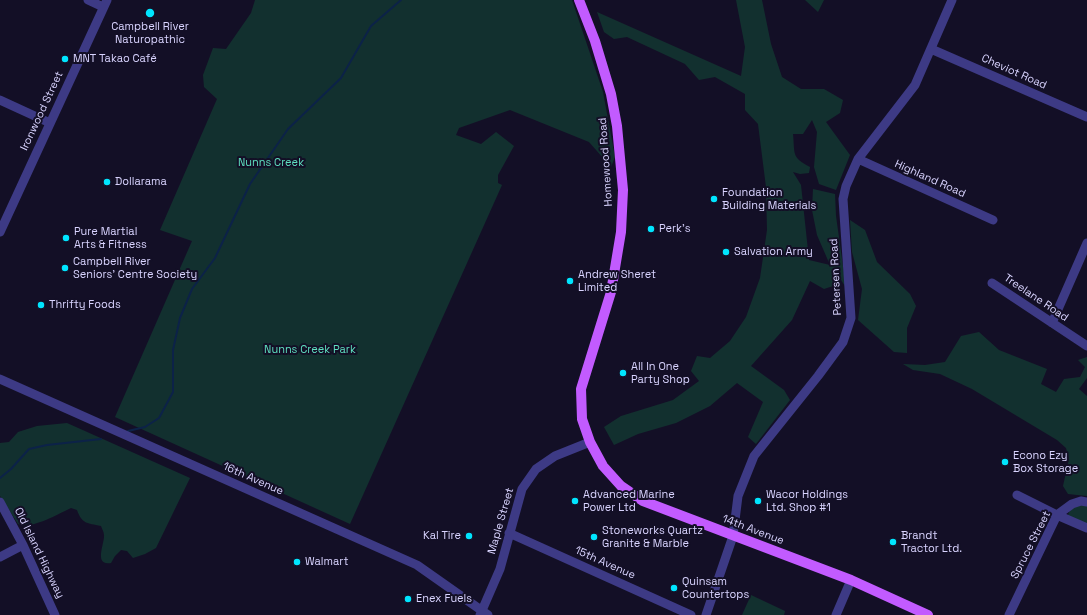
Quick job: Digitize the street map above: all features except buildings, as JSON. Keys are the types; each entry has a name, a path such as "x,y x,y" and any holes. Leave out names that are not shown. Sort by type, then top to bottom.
{"main road":[{"name":"Homewood Road","path":"579,0 595,41 611,94 617,126 623,190 621,232 611,292 581,389 582,419 590,442"},
{"name":"14th Avenue","path":"590,442 605,468 621,486 643,501 851,580 928,615"}],"street":[{"path":"88,0 105,4"},
{"name":"Petersen Road","path":"706,615 733,536 738,496 754,456 818,376 843,342 851,318 843,199 846,186 858,159 915,85 952,0"},
{"name":"Ironwood Street","path":"0,232 105,4"},
{"name":"Cheviot Road","path":"931,49 1087,117"},
{"path":"0,100 50,123"},
{"name":"Highland Road","path":"858,159 993,220"},
{"path":"0,208 9,213"},
{"path":"1052,323 1087,243"},
{"name":"Treelane Road","path":"992,283 1087,346"},
{"name":"16th Avenue","path":"0,379 417,565 483,614"},
{"name":"Maple Street","path":"483,614 500,569 522,489 536,469 555,456 590,442"},
{"path":"1017,495 1087,528"},
{"name":"Spruce Street","path":"1009,615 1057,515 1072,504 1081,501 1087,502"},
{"name":"Old Island Highway","path":"0,502 23,545 56,615"},
{"name":"15th Avenue","path":"509,533 690,615"},
{"path":"0,557 23,545"},
{"path":"836,615 851,580"}],"green space":[{"name":"Nunns Creek Park","path":"255,0 572,0 603,92 615,157 611,167 589,142 510,110 459,128 456,135 481,144 496,132 514,146 498,175 498,183 502,185 350,524 115,417 192,241 160,230 217,99 204,87 203,75 213,48 226,49 251,13"},
{"path":"736,0 762,0 771,44 782,77 801,89 824,89 843,100 840,113 826,122 850,155 836,190 819,184 814,167 817,132 812,120 803,134 793,134 795,154 804,164 810,167 809,173 800,174 793,172 801,185 809,260 830,265 817,235 812,210 813,189 835,194 836,216 846,288 837,273 832,273 836,285 824,289 810,281 792,320 751,366 784,390 790,400 756,444 748,437 763,402 737,383 710,406 676,423 638,434 614,445 604,427 621,416 673,400 699,381 691,371 697,356 710,358 730,341 746,317 760,278 767,230 766,187 758,124 745,110 745,94 715,77 699,80 685,64 627,37 614,39 604,32 597,12 741,76 745,47"},
{"path":"805,0 824,0 818,12"},
{"path":"850,220 865,230 877,262 910,294 916,306 907,328 907,353 894,352 858,320 862,289 852,252"},
{"path":"979,332 999,350 1047,369 1041,384 1056,392 1064,379 1080,377 1085,367 1078,360 1087,357 1087,378 1079,389 1087,396 1087,496 1068,494 1063,486 1069,459 1066,448 1057,440 972,389 940,374 913,370 903,364 925,365 945,362 961,336"},
{"path":"67,423 190,478 156,548 133,558 127,551 121,550 111,563 106,563 102,561 101,558 104,535 101,526 86,522 81,518 77,510 71,508 37,523 30,525 18,524 0,496 0,443 9,442 18,432 37,426"},
{"path":"1072,503 1087,505 1087,529 1067,518"},
{"path":"751,595 785,611 784,615 742,615"}],"waterway":[{"name":"Nunns Creek","path":"128,431 145,427 159,418 173,392 173,350 180,318 192,289 215,258 250,184 288,129 341,78 371,26 401,0"},
{"name":"Nunns Creek","path":"0,478 11,469 29,449 47,445 101,439"}],"place":[{"name":"Campbell River Naturopathic","path":"150,13"},
{"name":"MNT Takao Café","path":"65,59"},
{"name":"Dollarama","path":"107,182"},
{"name":"Foundation Building Materials","path":"714,199"},
{"name":"Perk's","path":"651,229"},
{"name":"Pure Martial Arts & Fitness","path":"66,238"},
{"name":"Salvation Army","path":"726,252"},
{"name":"Campbell River Seniors' Centre Society","path":"65,268"},
{"name":"Andrew Sheret Limited","path":"570,281"},
{"name":"Thrifty Foods","path":"41,305"},
{"name":"All In One Party Shop","path":"623,373"},
{"name":"Econo Ezy Box Storage","path":"1005,462"},
{"name":"Advanced Marine Power Ltd","path":"575,501"},
{"name":"Wacor Holdings Ltd. Shop #1","path":"758,501"},
{"name":"Kal Tire","path":"469,536"},
{"name":"Stoneworks Quartz Granite & Marble","path":"594,537"},
{"name":"Brandt Tractor Ltd.","path":"893,542"},
{"name":"Walmart","path":"297,562"},
{"name":"Quinsam Countertops","path":"674,588"},
{"name":"Enex Fuels","path":"408,599"}]}
